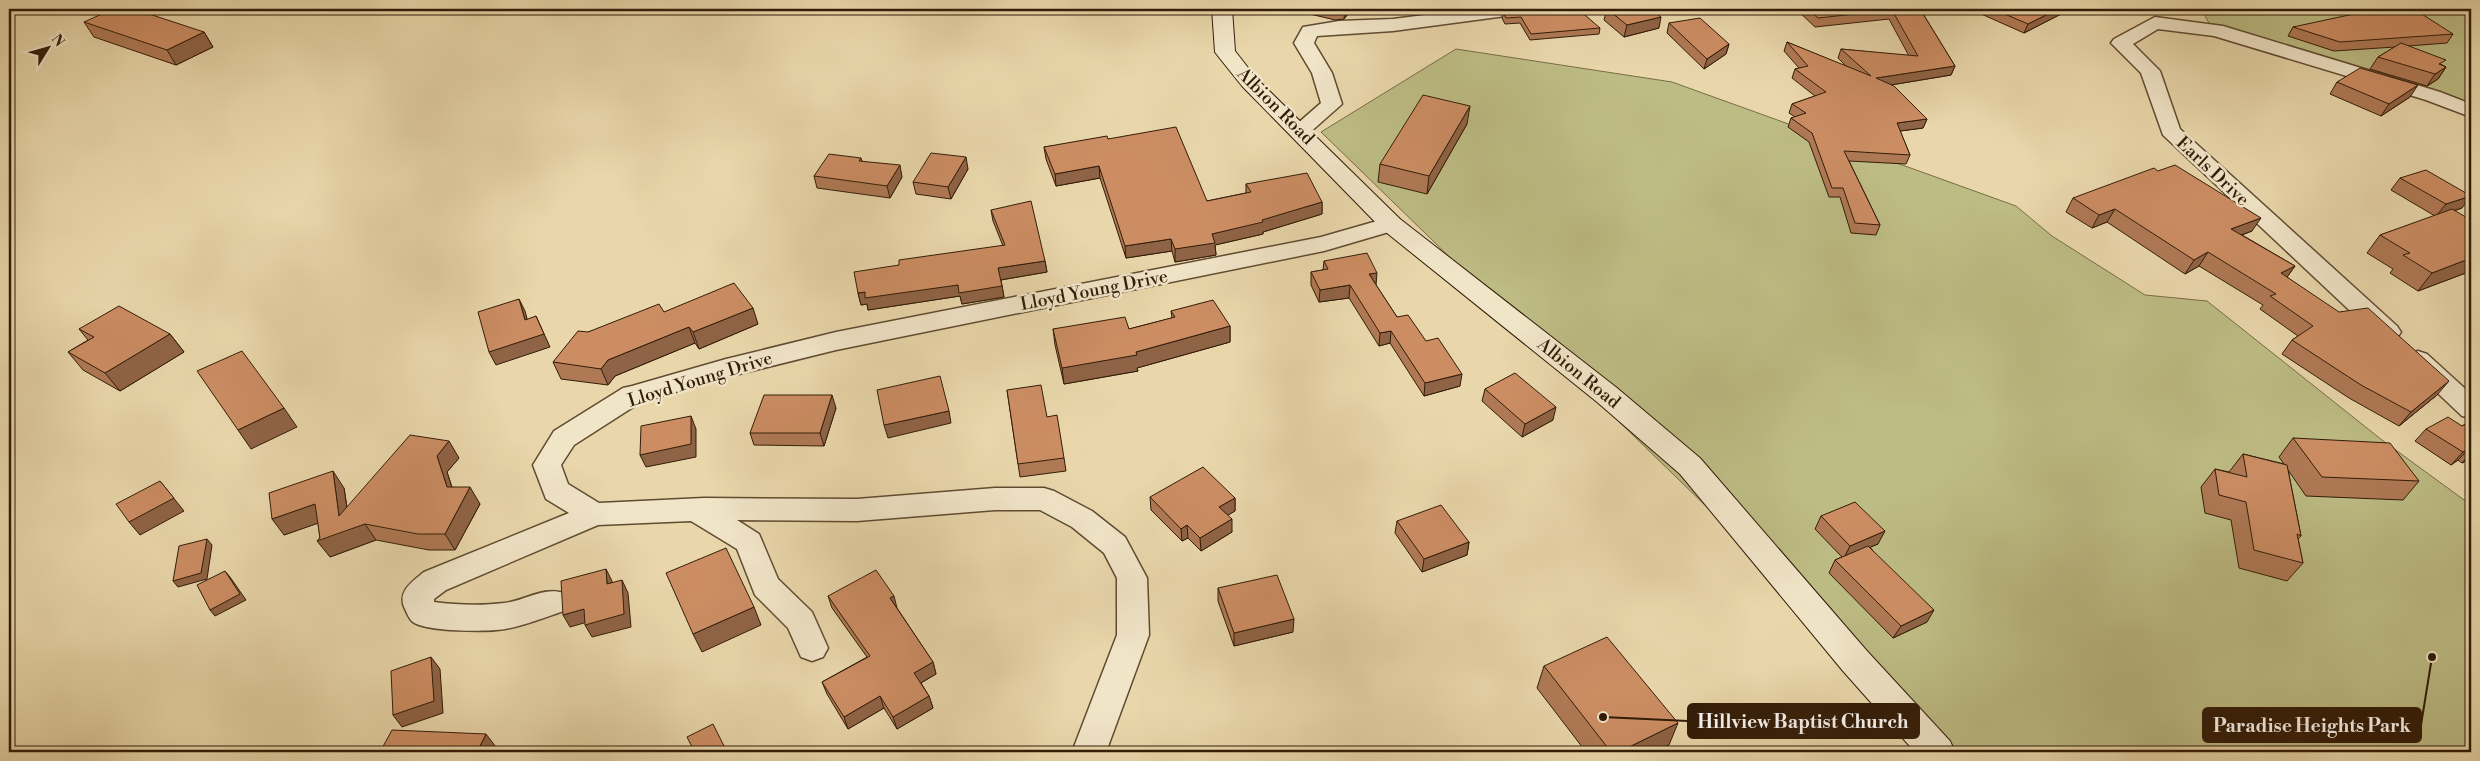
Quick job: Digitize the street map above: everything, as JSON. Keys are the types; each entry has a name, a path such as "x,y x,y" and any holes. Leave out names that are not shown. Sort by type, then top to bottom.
{"street":[{"name":"Albion Road","path":"1222,9 1225,52 1249,82 1300,130 1391,224 1608,395 1690,466 1855,661 1937,752"},
{"path":"1300,130 1332,104 1322,73 1304,43 1310,31 1339,27 1393,25 1513,9"},
{"path":"2183,9 2193,27"},
{"name":"Earls Drive","path":"2471,111 2433,96 2216,30 2155,23 2121,43 2150,71 2170,131 2471,409"},
{"name":"Lloyd Young Drive","path":"595,514 556,491 547,465 564,438 632,395 726,368 836,341 1324,244 1391,224"},
{"path":"553,602 505,616 455,618 424,613 418,605 419,593 435,581 595,514 697,510 857,510 995,499 1044,499 1082,519 1115,545 1132,578 1133,634 1090,752"},
{"path":"697,510 749,542 766,586 801,621 812,648"}],"shaded area":[{"path":"2201,9 2471,9 2471,112 2209,23"},
{"path":"1456,49 1672,82 2016,206 2052,236 2145,295 2207,301 2382,440 2471,505 2471,752 1959,752 1321,132"}],"building":[{"path":"113,9 134,9 204,32 167,50 84,22"},
{"path":"1522,9 1578,9 1600,28 1531,34 1521,17 1506,18 1503,12"},
{"path":"1607,9 1651,9 1661,17 1627,25"},
{"path":"1808,9 1920,9 1955,66 1876,78 1894,86 1927,119 1897,123 1910,155 1844,151 1880,225 1855,223 1843,188 1832,188 1812,133 1791,118 1806,113 1792,104 1826,92 1795,69 1808,66 1787,42 1871,76 1841,49 1918,56 1892,10 1818,18"},
{"path":"1993,9 2058,9 2028,24"},
{"path":"2377,9 2414,9 2453,34 2340,42 2293,27"},
{"path":"1700,18 1729,44 1707,59 1669,23"},
{"path":"2401,43 2446,60 2439,64 2446,67 2435,74 2378,57"},
{"path":"2360,68 2418,85 2389,104 2337,82"},
{"path":"1423,95 1470,106 1429,176 1380,164"},
{"path":"1176,127 1207,201 1251,192 1246,184 1307,173 1322,202 1262,220 1263,222 1212,234 1215,243 1175,249 1171,239 1125,246 1099,166 1055,174 1044,147 1107,136 1108,139"},
{"path":"931,153 966,157 948,187 913,182"},
{"path":"829,154 861,158 859,161 900,165 887,186 814,176"},
{"path":"2175,165 2261,218 2231,229 2295,266 2281,273 2339,312 2368,308 2449,381 2411,412 2361,385 2292,340 2313,326 2270,296 2276,294 2208,252 2194,260 2115,209 2099,215 2073,198 2154,168 2158,171"},
{"path":"2426,170 2471,196 2446,204 2400,178"},
{"path":"1031,201 1045,261 998,268 1002,286 959,293 958,285 865,298 865,292 858,293 854,272 899,265 899,260 1005,245 991,210"},
{"path":"2452,209 2471,220 2471,258 2432,273 2403,255 2410,253 2380,235"},
{"path":"1367,253 1377,273 1369,274 1397,317 1408,315 1426,341 1438,338 1462,374 1425,383 1391,331 1380,333 1350,285 1320,290 1311,272 1328,269 1324,261"},
{"path":"734,283 753,308 693,332 689,327 608,360 601,369 553,362 578,331 588,332 659,304 664,312"},
{"path":"519,299 525,320 536,316 544,334 489,352 478,312"},
{"path":"1213,300 1230,326 1136,352 1137,355 1062,368 1053,329 1125,317 1129,329 1175,317 1171,311"},
{"path":"119,306 170,334 105,373 68,352 94,337 79,329"},
{"path":"242,351 284,408 238,430 197,371"},
{"path":"1515,373 1556,407 1525,424 1485,389"},
{"path":"940,376 949,411 884,425 877,390"},
{"path":"1041,385 1047,417 1057,415 1064,458 1018,464 1007,390"},
{"path":"764,395 832,395 820,433 750,433"},
{"path":"691,416 691,444 640,455 641,426"},
{"path":"2448,417 2462,426 2471,421 2471,448 2463,452 2426,429"},
{"path":"410,435 449,441 437,456 447,487 470,487 445,534 418,534 365,524 317,541 320,538 315,504 272,519 269,493 333,471 339,516"},
{"path":"2293,438 2390,443 2419,481 2322,477"},
{"path":"2243,454 2287,465 2301,536 2297,534 2303,563 2254,550 2246,502 2219,495 2215,469 2247,477"},
{"path":"1203,467 1235,498 1219,507 1232,519 1200,538 1187,525 1181,529 1150,497"},
{"path":"160,481 174,498 129,522 116,504"},
{"path":"1855,502 1885,531 1850,546 1821,516"},
{"path":"1441,505 1469,542 1424,559 1397,521"},
{"path":"207,539 201,573 173,581 179,546"},
{"path":"1868,546 1934,610 1901,626 1835,560"},
{"path":"726,548 754,607 693,634 666,573"},
{"path":"606,569 607,584 622,580 624,614 585,625 584,609 563,615 561,581"},
{"path":"876,570 894,596 890,598 933,662 914,673 929,696 893,717 880,696 844,717 822,682 870,656 828,596"},
{"path":"225,571 240,594 210,610 197,585"},
{"path":"1277,575 1294,619 1234,633 1218,588"},
{"path":"1607,637 1678,723 1619,752 1611,752 1544,666"},
{"path":"431,657 434,701 393,715 391,671"},
{"path":"713,724 727,752 688,752 693,749 687,737"},
{"path":"392,730 486,734 477,752 380,752"}],"place":[{"name":"Paradise Heights Park","path":"2432,657"},
{"name":"Hillview Baptist Church","path":"1603,717"}]}
